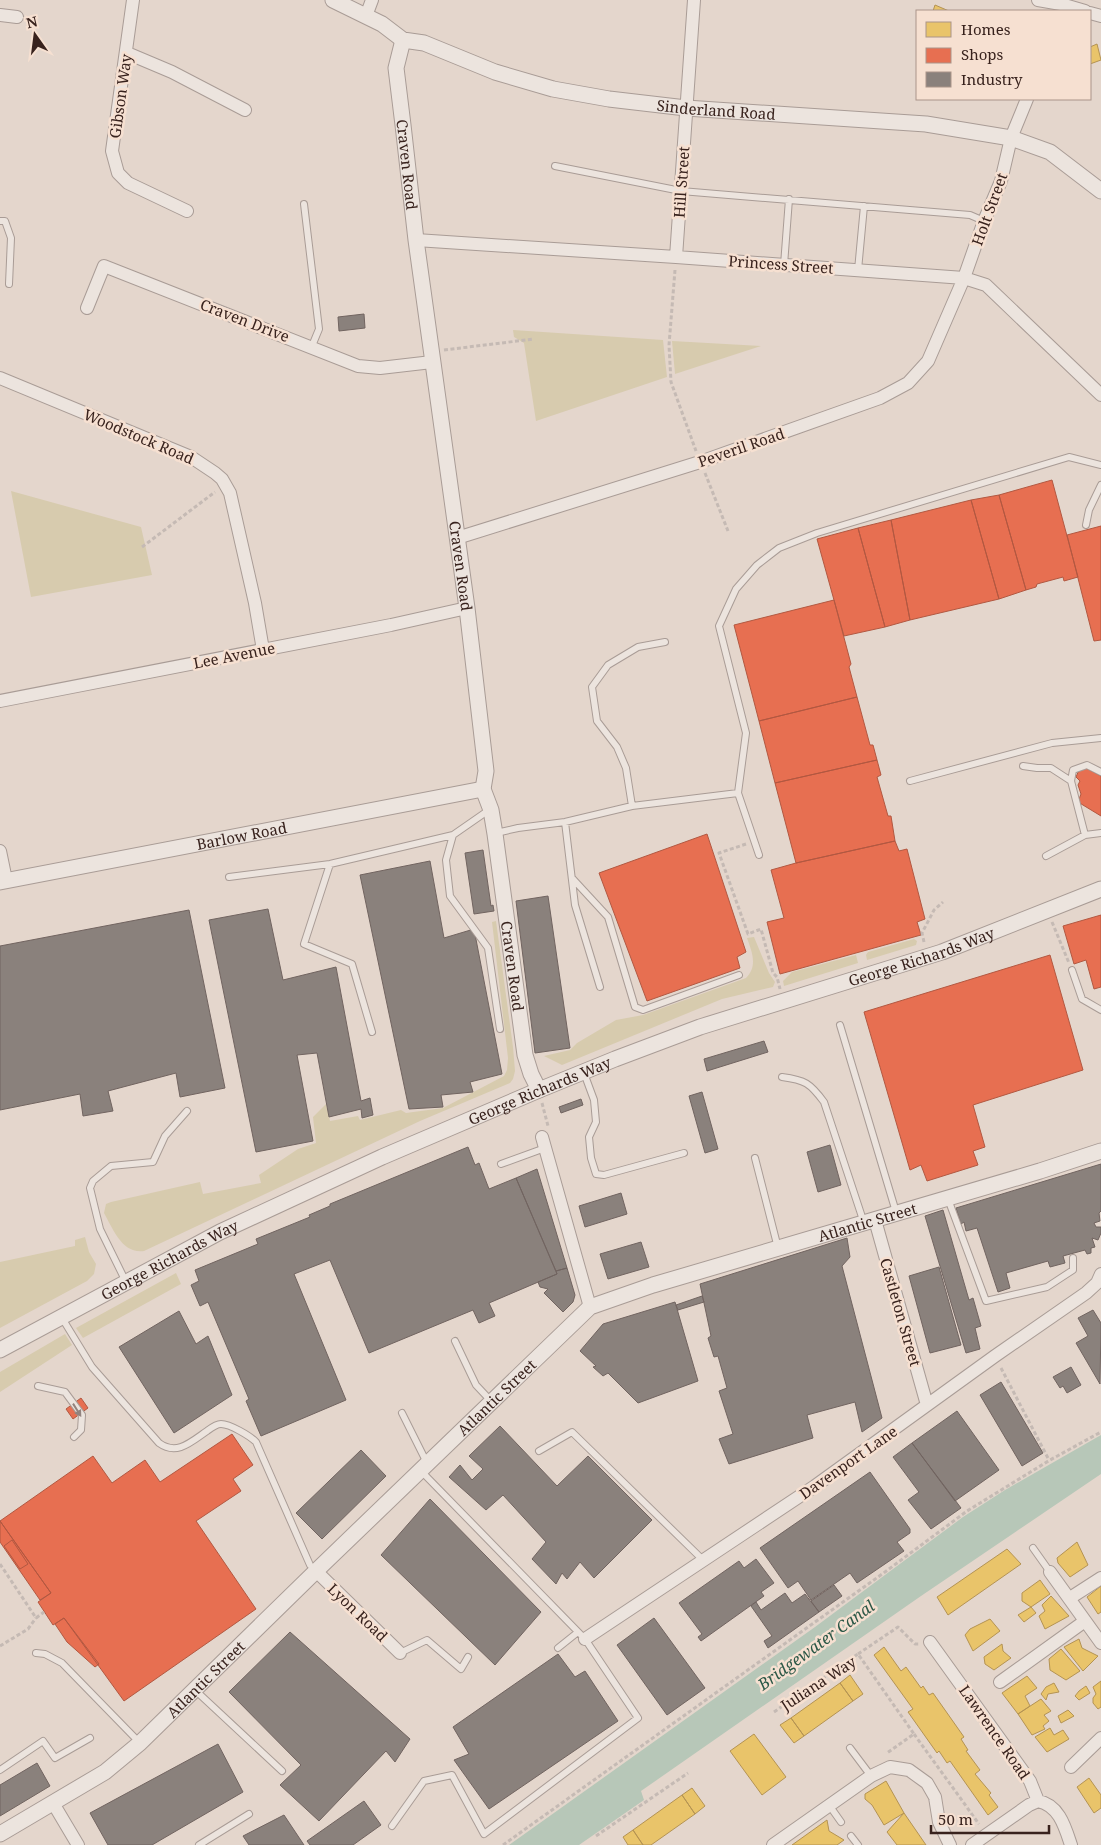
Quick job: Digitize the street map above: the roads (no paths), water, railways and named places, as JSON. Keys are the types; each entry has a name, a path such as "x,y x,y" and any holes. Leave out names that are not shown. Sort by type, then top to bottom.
{"street":[{"name":"Gibson Way","path":"133,0 112,151 118,173 128,183 187,211"},
{"name":"Sinderland Road","path":"333,0 391,30 403,40 424,43 495,72 553,89 609,100 686,108 926,124 1011,138 1050,152 1101,192"},
{"path":"366,16 372,0"},
{"name":"Hill Street","path":"676,257 694,0"},
{"path":"1038,0 1060,7 1079,10"},
{"path":"0,15 17,16"},
{"name":"Craven Road","path":"403,40 396,68 416,240 467,608 486,771 483,788 495,834 525,1055 539,1090"},
{"path":"126,53 172,72 245,110"},
{"name":"Holt Street","path":"964,278 984,221 1001,181 1011,138 1027,100"},
{"name":"Princess Street","path":"416,240 964,278 986,285 1101,395"},
{"name":"Craven Drive","path":"87,308 104,266 312,346 358,366 380,368 432,357"},
{"name":"Peveril Road","path":"457,538 700,462 880,398 908,383 928,361 964,278"},
{"name":"Woodstock Road","path":"0,378 191,457 215,473 226,484 233,502 263,650"},
{"name":"Lee Avenue","path":"0,701 391,625 467,608"},
{"name":"Barlow Road","path":"3,881 483,788"},
{"path":"0,851 3,881"},
{"name":"George Richards Way","path":"0,1350 220,1232 382,1157 539,1090 700,1027 977,939 1099,889"},
{"path":"544,1143 590,1307"},
{"name":"Atlantic Street","path":"0,1834 105,1772 140,1743 590,1307 653,1285 1101,1151"},
{"name":"Castleton Street","path":"869,1221 927,1405"},
{"name":"Davenport Lane","path":"581,1635 703,1560 815,1486 995,1356 1086,1294 1098,1283 1101,1274"},
{"name":"Lyon Road","path":"316,1571 400,1653"},
{"path":"1050,1572 1101,1643"},
{"path":"1070,1598 1101,1578"},
{"path":"1000,1682 1085,1621"},
{"name":"Lawrence Road","path":"930,1642 1030,1781 1038,1802"},
{"path":"1071,1767 1101,1738"},
{"path":"773,1845 829,1805 868,1772 890,1767 909,1770 927,1783 935,1797 939,1822 950,1845"},
{"path":"972,1845 1028,1805 1038,1802 1055,1810 1065,1827 1071,1845"},
{"path":"53,1803 78,1845"}],"lane":[{"path":"555,166 682,191 970,215 984,221"},
{"path":"784,265 788,199"},
{"path":"304,204 319,329 312,346"},
{"path":"858,270 864,206"},
{"path":"0,221 5,221 11,238 9,284"},
{"path":"759,855 738,793 746,733 719,626 736,589 757,565 779,548 817,533 1069,457 1101,465"},
{"path":"1086,524 1089,510 1101,485"},
{"path":"632,806 626,768 617,747 597,721 592,687 608,664 638,647 665,642"},
{"path":"910,781 1052,743 1101,738"},
{"path":"1085,835 1071,781 1073,770 1087,765 1101,772"},
{"path":"1023,766 1051,768 1071,781"},
{"path":"495,834 518,828 565,822 632,806 738,793"},
{"path":"228,878 330,864 453,835 490,810"},
{"path":"565,822 575,905 600,987"},
{"path":"1046,856 1085,835 1101,834"},
{"path":"453,835 446,860 450,896 488,948 500,1029"},
{"path":"330,864 304,944 352,964 372,1032"},
{"path":"572,878 608,917 635,1007 643,1010 738,975"},
{"path":"1072,970 1082,999 1101,1010"},
{"path":"840,1025 897,1213"},
{"path":"584,1072 594,1100 596,1122 589,1137 591,1158 596,1174 604,1175 684,1153"},
{"path":"782,1077 802,1080 812,1087 824,1102 869,1221"},
{"path":"126,1282 100,1229 90,1188 93,1181 111,1166 153,1162 165,1136 187,1111"},
{"path":"500,1164 544,1143"},
{"path":"755,1158 778,1248"},
{"path":"948,1198 986,1301 1047,1287 1073,1270 1073,1258"},
{"path":"61,1317 92,1367 158,1443 174,1450 216,1426 223,1424 249,1436 256,1442 310,1565 316,1571"},
{"path":"455,1341 476,1385 492,1402"},
{"path":"38,1386 65,1392 82,1416 82,1430 74,1437"},
{"path":"392,1826 424,1781 452,1775 484,1834 638,1718 581,1635 424,1467 402,1412"},
{"path":"539,1451 572,1432 703,1560"},
{"path":"1033,1548 1050,1572"},
{"path":"558,1648 581,1635"},
{"path":"400,1653 427,1640 461,1669 468,1656"},
{"path":"36,1653 45,1654 62,1663 140,1743"},
{"path":"195,1690 282,1771"},
{"path":"0,1770 43,1741 54,1758 90,1738"},
{"path":"850,1748 868,1772"},
{"path":"829,1805 841,1822"},
{"path":"199,1845 249,1814"},
{"path":"851,1836 858,1845"}],"water":[{"name":"Bridgewater Canal","path":"1101,1435 1101,1474 921,1596 641,1791 644,1800 579,1845 509,1845 815,1627 963,1517 1005,1490"}]}
